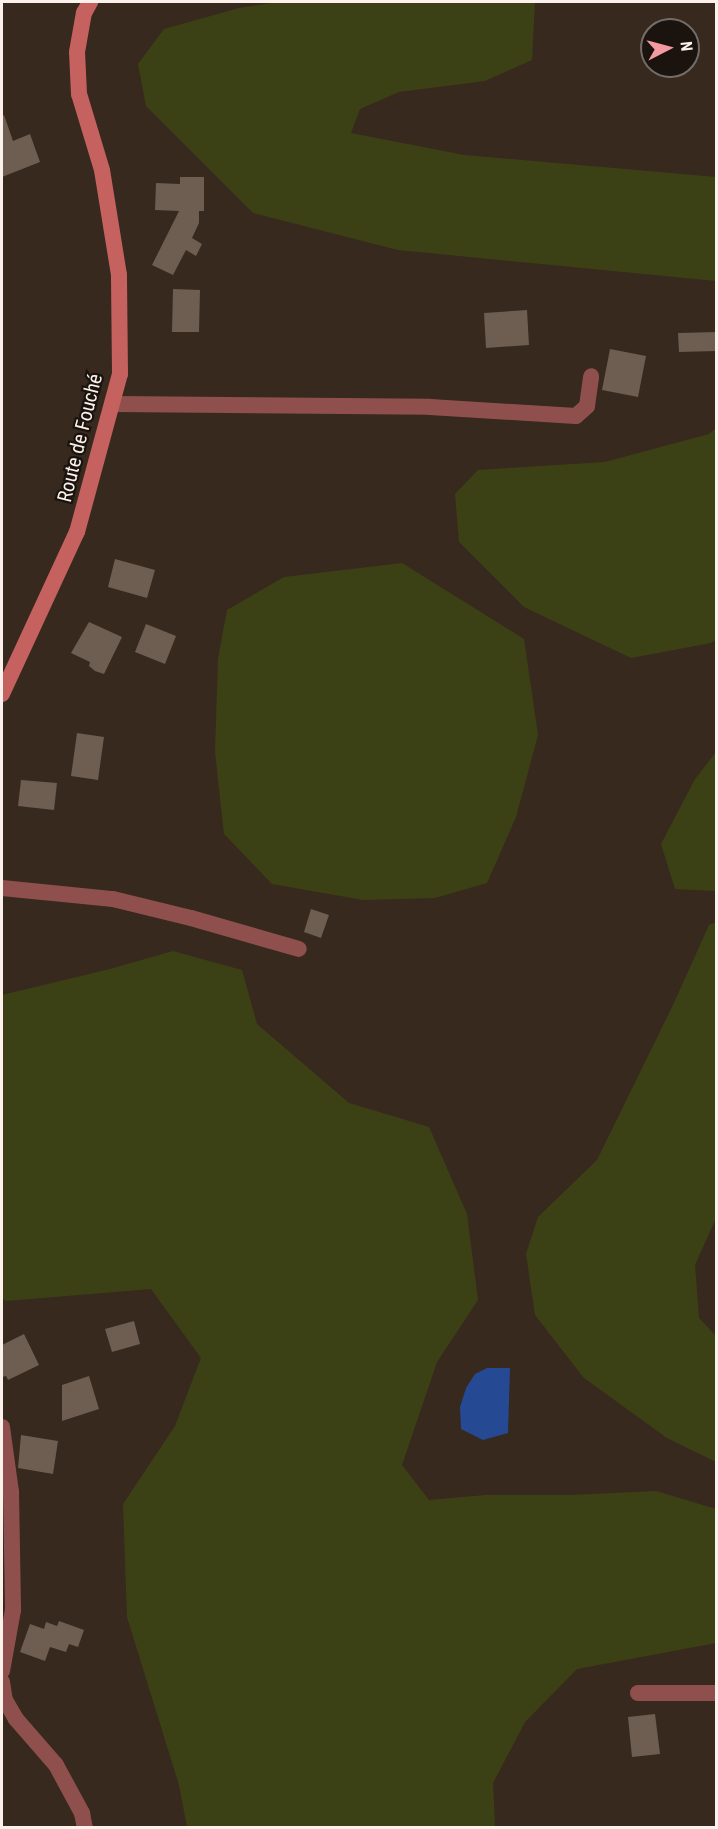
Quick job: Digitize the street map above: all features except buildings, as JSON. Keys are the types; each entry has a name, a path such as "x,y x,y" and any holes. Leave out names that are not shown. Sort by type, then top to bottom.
{"main road":[{"name":"Route de Fouché","path":"2,694 77,532 114,404 120,374 119,274 102,170 79,94 77,52 84,13 90,2"}],"street":[{"path":"114,404 430,407 576,416 587,406 591,376"},
{"path":"2,888 113,899 191,918 299,949"},
{"path":"2,1427 11,1492 13,1610 2,1671"},
{"path":"2,1682 5,1700 15,1719 56,1765 82,1813 85,1827"},
{"path":"638,1693 717,1693"}],"green space":[{"path":"278,2 535,2 532,60 485,81 399,92 360,109 351,133 464,155 716,177 716,281 398,250 253,213 146,106 138,64 164,29 239,8"},
{"path":"716,428 716,640 711,643 631,658 524,607 459,542 455,494 478,470 605,462 709,434"},
{"path":"402,563 524,639 538,735 516,817 487,883 435,898 363,900 272,884 224,834 215,752 218,659 227,610 284,577"},
{"path":"716,752 716,891 675,889 661,844 695,779"},
{"path":"716,922 716,1218 695,1265 699,1318 716,1336 716,1462 667,1438 584,1378 535,1315 526,1254 538,1217 597,1160 673,1005 709,925"},
{"path":"173,951 242,970 257,1024 349,1103 429,1127 467,1214 478,1300 437,1362 402,1465 429,1500 486,1495 571,1495 656,1491 716,1509 716,1643 577,1669 525,1722 493,1783 495,1827 187,1827 179,1785 127,1617 123,1504 175,1426 201,1358 151,1289 6,1301 2,1298 2,995"}],"water":[{"path":"487,1368 510,1368 508,1433 483,1440 461,1429 460,1407 466,1388 475,1374"}]}
